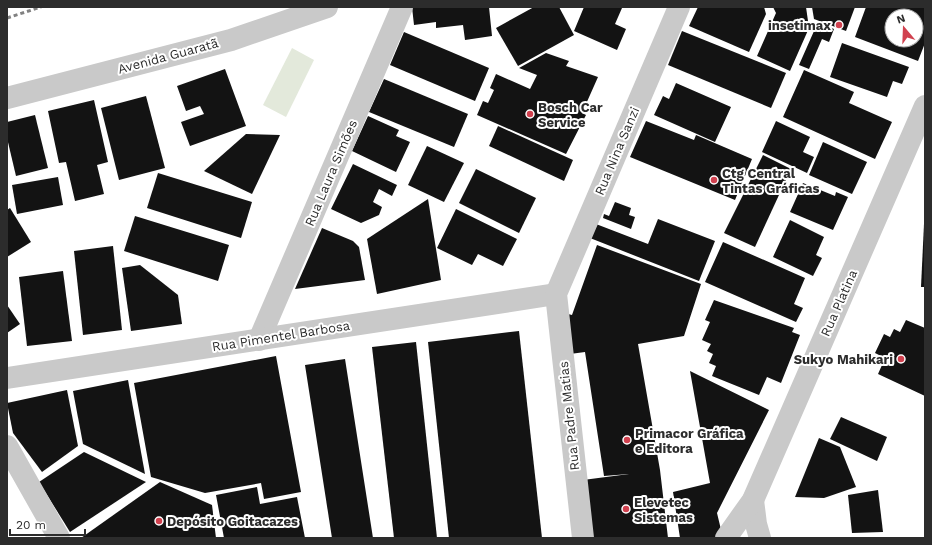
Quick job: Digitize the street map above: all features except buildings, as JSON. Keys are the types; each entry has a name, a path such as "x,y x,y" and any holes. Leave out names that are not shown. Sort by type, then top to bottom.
{"street":[{"name":"Avenida Guaratã","path":"7,98 231,40 327,7"},
{"name":"Rua Laura Simões","path":"259,340 402,7"},
{"name":"Rua Nina Sanzi","path":"556,294 679,7"},
{"name":"Rua Platina","path":"726,538 753,500 925,106"},
{"name":"Rua Pimentel Barbosa","path":"7,378 556,294"},
{"name":"Rua Padre Matias","path":"556,294 583,538"},
{"path":"7,446 59,538"},
{"path":"753,500 756,524 760,538"}],"shaded area":[{"path":"292,48 314,60 286,117 263,105"}],"railway":[{"path":"7,18 41,7"}],"place":[{"name":"insetimax","path":"839,25"},
{"name":"Bosch Car Service","path":"530,114"},
{"name":"Ctg Central Tintas Gráficas","path":"714,180"},
{"name":"Sukyo Mahikari","path":"901,359"},
{"name":"Primacor Gráfica e Editora","path":"627,440"},
{"name":"Elevetec Sistemas","path":"626,509"},
{"name":"Depósito Goitacazes","path":"159,521"}]}
